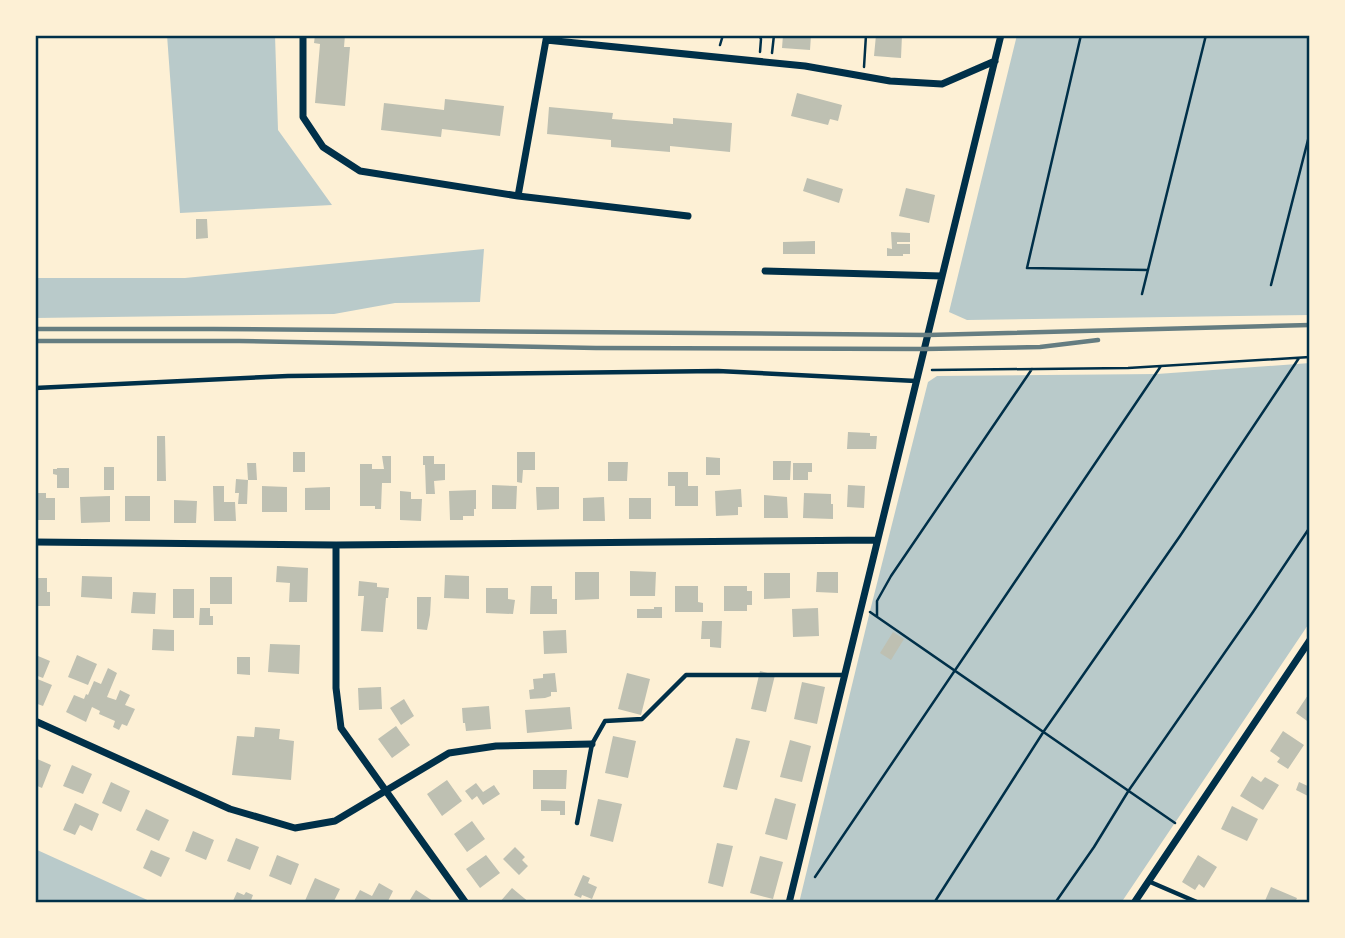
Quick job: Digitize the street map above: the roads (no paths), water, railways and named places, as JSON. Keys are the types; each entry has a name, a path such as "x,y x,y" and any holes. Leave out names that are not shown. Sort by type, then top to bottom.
{"street":[{"path":"303,35 303,117 323,147 360,171 518,195 688,216"},
{"path":"789,903 1001,35"},
{"path":"518,195 546,37 806,66 890,81 942,84 995,61"},
{"path":"765,271 942,276"},
{"path":"35,542 336,545 877,540"},
{"path":"336,545 336,688 341,728 466,903"},
{"path":"1133,903 1310,640"},
{"path":"35,720 230,809 295,828 335,821 449,753 496,746 592,744"}],"lane":[{"path":"35,388 288,376 719,371 916,381"},
{"path":"577,823 592,744 605,721 642,719 685,675 844,675"},
{"path":"1148,881 1199,903"}],"railway":[{"path":"35,329 928,335 1310,325"},
{"path":"35,341 924,349 1040,347 1098,340"}]}
